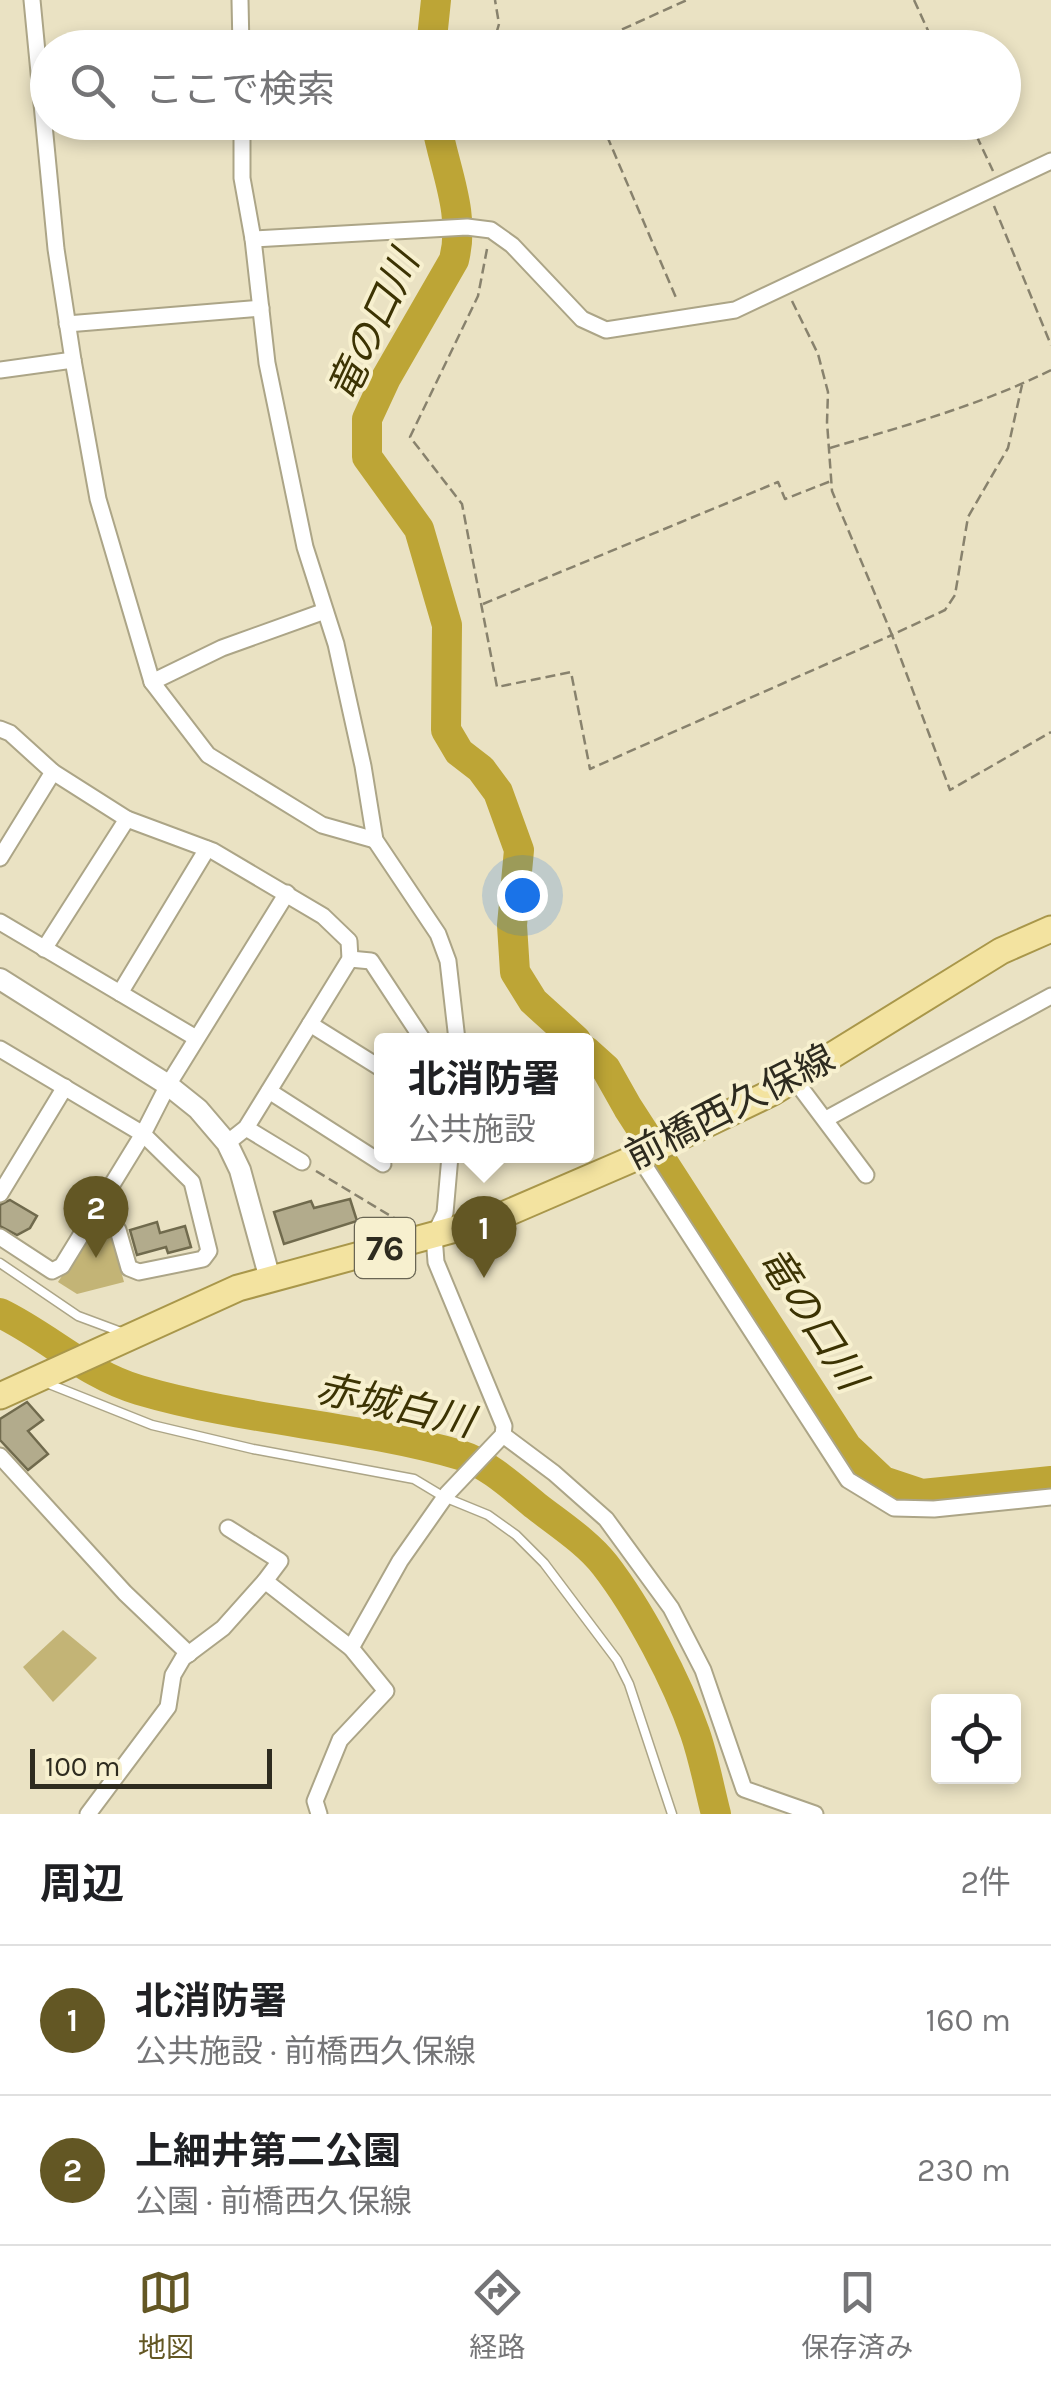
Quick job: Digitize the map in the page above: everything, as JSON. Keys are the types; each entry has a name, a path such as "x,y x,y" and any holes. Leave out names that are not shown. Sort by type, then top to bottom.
{"main road":[{"name":"前橋西久保線","path":"0,1396 238,1288 496,1218 640,1156 794,1079 1001,951 1051,929"}],"street":[{"path":"32,0 35,30"},
{"path":"240,0 241,30"},
{"path":"45,140 56,249 98,499 152,682 208,754 322,825 375,840"},
{"path":"242,140 242,178 266,363 304,548 325,611 363,766 375,840 438,934 448,961 456,1033"},
{"path":"253,240 467,227 491,230 512,246 582,320 606,330 735,310 1051,160"},
{"path":"67,324 261,308"},
{"path":"0,370 73,360"},
{"path":"152,682 222,648 325,611"},
{"path":"0,729 10,733 53,772 128,818 207,849 324,916 349,941 350,958 246,1128 227,1143"},
{"path":"0,858 53,772"},
{"path":"44,949 128,818"},
{"path":"120,993 207,849"},
{"path":"0,1237 52,1271 62,1266 196,1038 287,894"},
{"path":"0,922 196,1038"},
{"path":"350,958 372,961 418,1033"},
{"path":"0,979 198,1108 227,1143 240,1170 270,1278"},
{"path":"826,1119 1051,996"},
{"path":"310,1024 374,1063"},
{"path":"0,1049 143,1134 192,1182 210,1252 203,1258 139,1272 129,1268 118,1230 98,1208"},
{"path":"794,1079 866,1176"},
{"path":"0,1194 65,1088"},
{"path":"269,1091 374,1158"},
{"path":"246,1128 302,1162"},
{"path":"640,1156 848,1480 894,1508 934,1509 1051,1497"},
{"path":"352,1648 400,1561 446,1495 500,1437 504,1426 436,1262 434,1236 445,1213 449,1163"},
{"path":"500,1437 554,1473 606,1520 671,1608 704,1670 744,1789 816,1814"},
{"path":"0,1456 100,1567 190,1654"},
{"path":"88,1814 168,1706 173,1675 190,1654 223,1628 280,1561 228,1528"},
{"path":"266,1581 352,1648 386,1691 340,1740 315,1800 320,1814"}],"lane":[{"path":"0,1263 78,1316 129,1337"},
{"path":"39,1377 93,1404 152,1425 414,1480 488,1515 516,1535 544,1563 598,1632 629,1684 672,1814"}],"path":[{"path":"494,0 496,30"},
{"path":"620,30 686,0"},
{"path":"914,0 928,30"},
{"path":"608,140 684,316"},
{"path":"977,140 1051,345"},
{"path":"491,230 478,296 410,437 462,504 497,688 571,672 590,769 945,610 955,596 968,518 1008,448 1022,385"},
{"path":"785,286 818,354 828,392 831,482 950,790 1051,732"},
{"path":"828,448 900,428 1022,385 1051,370"},
{"path":"481,605 778,482 784,499 831,482"},
{"path":"302,1162 401,1222"}],"shaded area":[{"path":"105,1224 124,1282 77,1294 58,1282 95,1226"},
{"path":"63,1630 97,1658 53,1702 23,1667"}],"building":[{"path":"350,1199 357,1221 284,1244 274,1212 311,1201 314,1208"},
{"path":"10,1200 37,1216 30,1228 17,1235 0,1226 0,1205"},
{"path":"157,1222 160,1233 185,1226 191,1247 168,1253 166,1247 137,1255 130,1230"},
{"path":"27,1402 43,1420 28,1431 48,1454 28,1470 0,1440 0,1419"}],"waterway":[{"name":"竜の口川","path":"433,30 436,0"},
{"name":"竜の口川","path":"440,140 456,208 454,260 386,378 367,419 367,457 419,529 447,625 446,730 459,752 481,769 498,792 519,850 512,925 515,972 533,1001 568,1033"},
{"name":"竜の口川","path":"594,1058 606,1069 847,1447 883,1481 922,1494 1051,1481"},
{"name":"赤城白川","path":"0,1313 102,1375 139,1390 219,1409 420,1445 460,1455 490,1470 581,1541 598,1557 631,1602 687,1713 716,1814"}],"place":[{"name":"上細井第二公園","path":"96,1258"},
{"name":"北消防署","path":"484,1278"}]}
